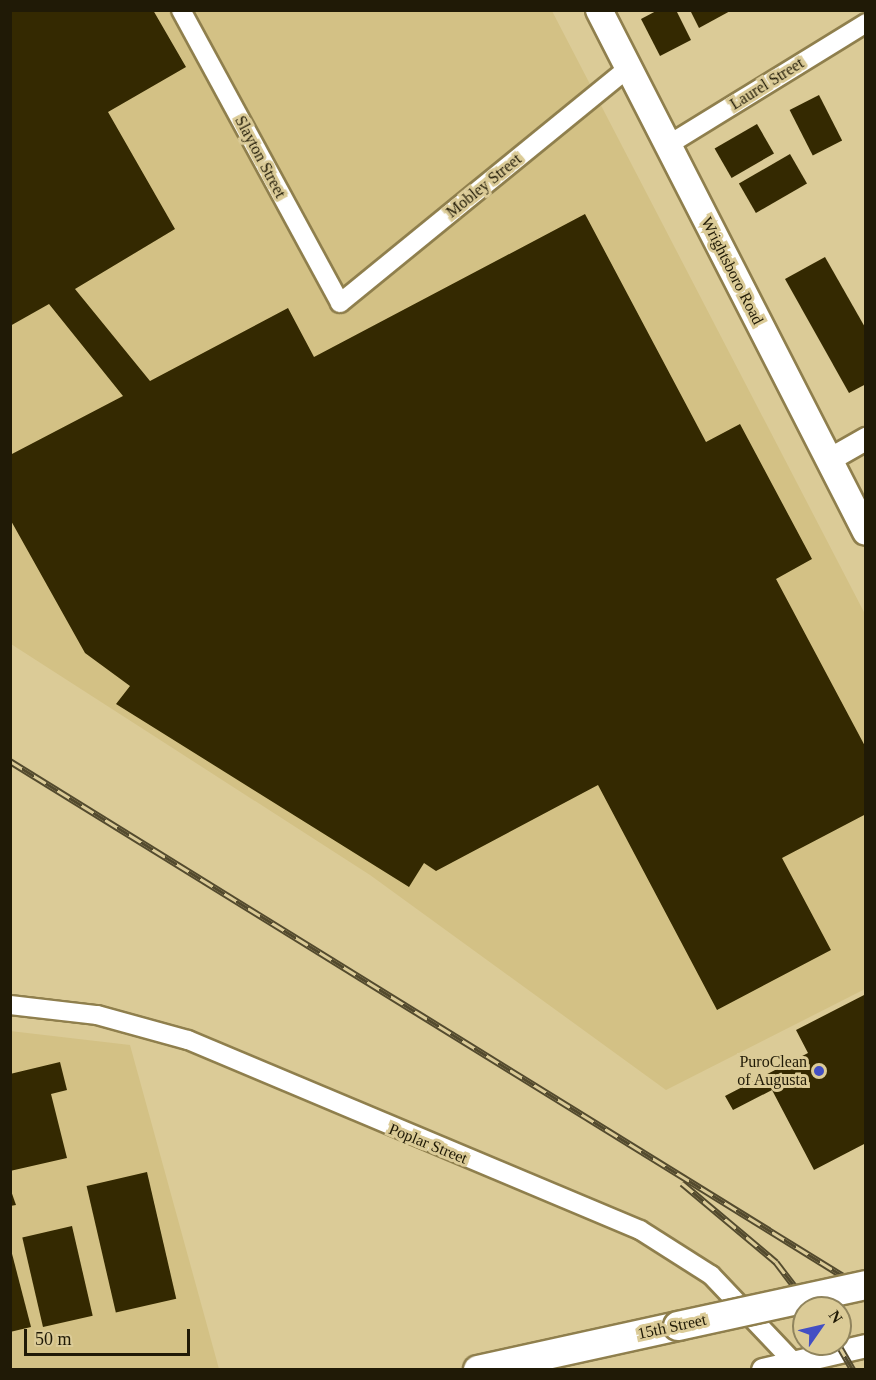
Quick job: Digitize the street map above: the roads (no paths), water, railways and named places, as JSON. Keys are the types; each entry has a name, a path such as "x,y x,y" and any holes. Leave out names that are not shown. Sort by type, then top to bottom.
{"main road":[{"name":"Wrightsboro Road","path":"599,10 866,532"},
{"name":"15th Street","path":"478,1370 866,1285"}],"street":[{"name":"Slayton Street","path":"181,10 340,303"},
{"name":"Laurel Street","path":"668,145 866,22"},
{"name":"Mobley Street","path":"340,303 628,68"},
{"path":"829,460 866,438"},
{"name":"Poplar Street","path":"10,1005 98,1015 188,1040 640,1230 711,1275 798,1366"},
{"path":"762,1370 798,1366 866,1346"}],"railway":[{"path":"10,761 866,1290"},
{"path":"682,1183 776,1262 802,1296"},
{"path":"845,1356 853,1370"}],"place":[{"name":"PuroClean of Augusta","path":"819,1071"}]}
